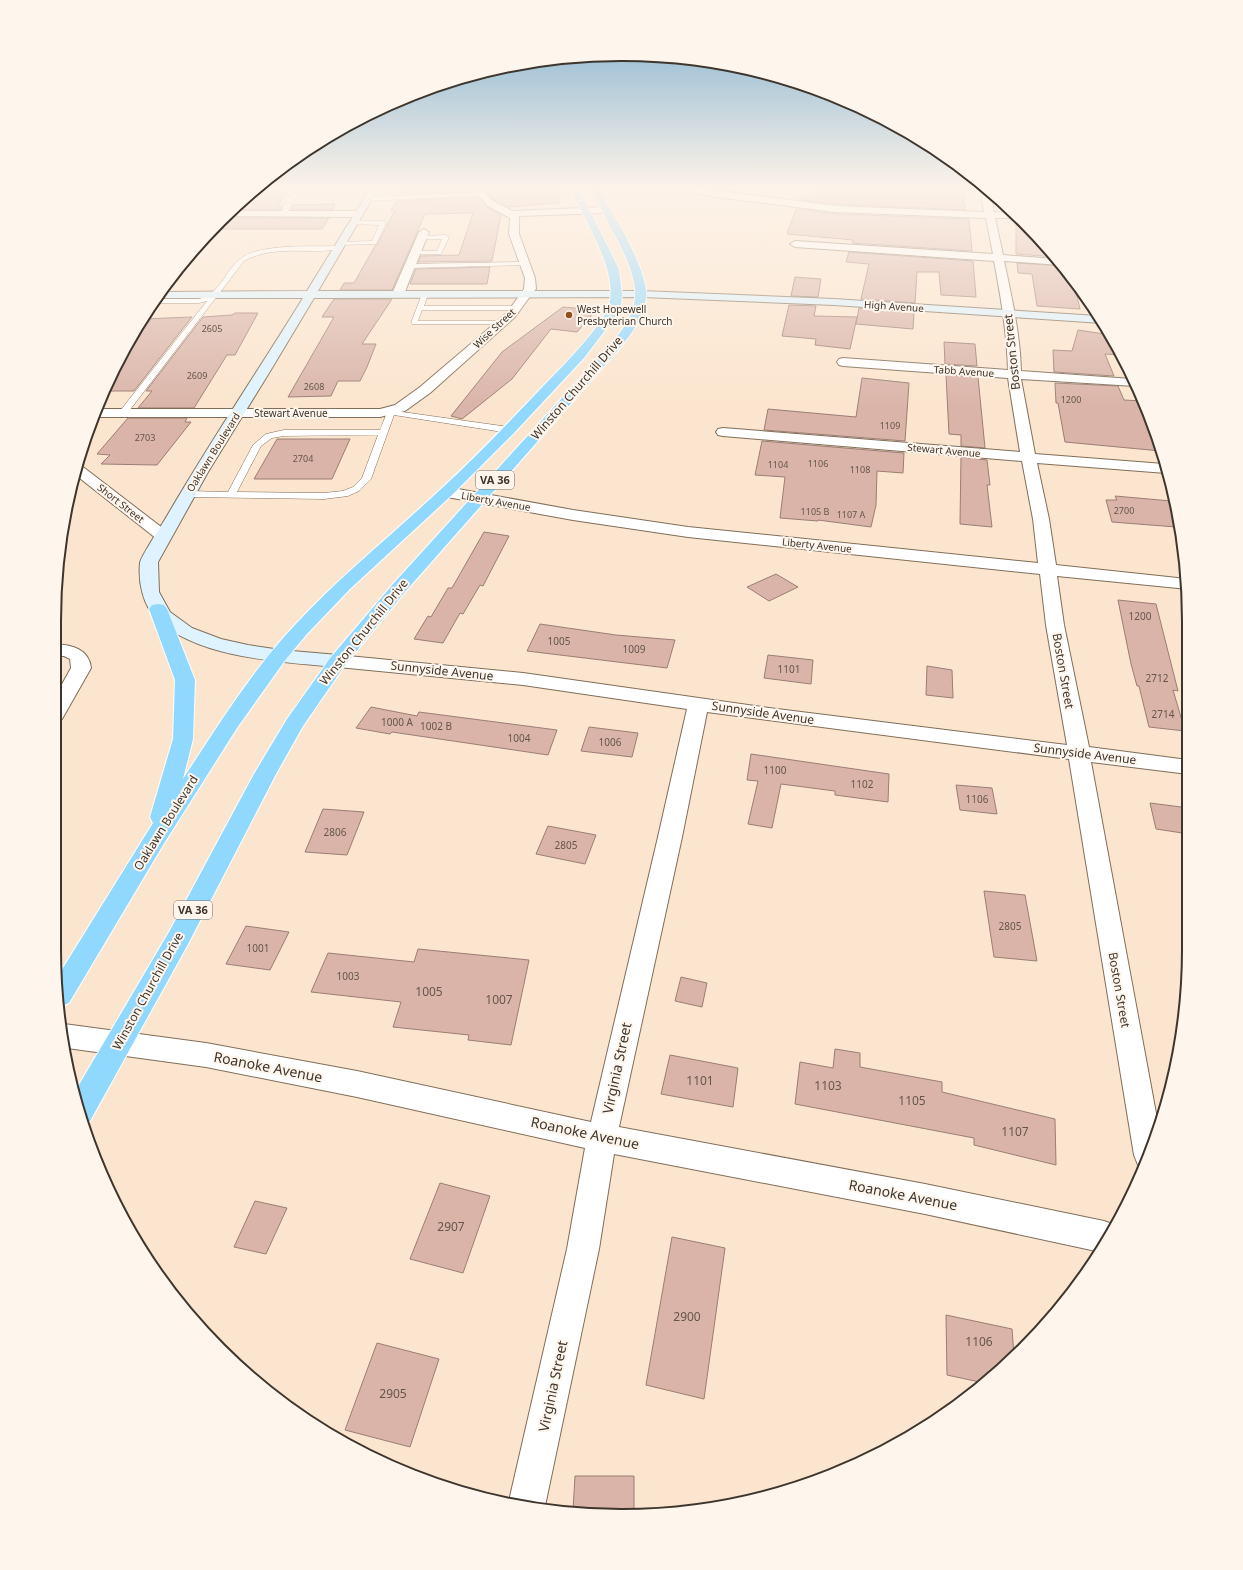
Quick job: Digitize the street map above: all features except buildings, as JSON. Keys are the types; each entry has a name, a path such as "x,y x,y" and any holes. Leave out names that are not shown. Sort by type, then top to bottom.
{"highway":[{"name":"Winston Churchill Drive","path":"279,655 300,630 344,585 448,492 509,430 597,335 615,306 616,294 614,269 610,260"},
{"path":"632,260 642,294"},
{"name":"Winston Churchill Drive","path":"83,1105 178,939 268,768 294,724 338,661 399,588 624,334 632,322 640,304 642,294"},
{"path":"155,839 183,740 184,680 158,609"},
{"name":"Oaklawn Boulevard","path":"63,991 155,839 230,723 279,655"}],"street":[{"name":"Oaklawn Boulevard","path":"330,260 163,536 149,562 146,574 148,590 158,609 172,622 184,630 215,644 244,651 338,661"},
{"path":"398,294 412,260"},
{"name":"Wise Street","path":"390,412 400,408 424,390 511,315 530,289 530,278 524,260"},
{"name":"Boston Street","path":"999,260 1014,351 1016,374 1015,386 1041,519 1055,625 1087,796 1110,937 1147,1143"},
{"path":"1037,260 1051,261"},
{"name":"High Avenue","path":"166,295 642,294 850,303 1094,320"},
{"name":"Tabb Avenue","path":"843,362 1128,383"},
{"name":"Stewart Avenue","path":"102,413 380,414 390,412"},
{"name":"Stewart Avenue","path":"723,432 1161,469"},
{"name":"Short Street","path":"81,472 163,536"},
{"name":"Liberty Avenue","path":"448,492 573,515 688,532 842,547 1048,571 1181,583"},
{"path":"61,650 76,654 81,661 81,668 61,703"},
{"name":"Sunnyside Avenue","path":"338,661 522,679 768,715 1182,766"},
{"name":"Virginia Street","path":"528,1501 583,1249 602,1138 670,837 698,705"},
{"name":"Roanoke Avenue","path":"68,1036 206,1055 357,1084 602,1138 925,1199 1102,1237"}],"lane":[{"path":"123,413 242,260"},
{"path":"410,266 525,264"},
{"path":"425,294 414,323 502,322"},
{"path":"162,301 199,301 214,295"},
{"path":"420,308 517,308"},
{"path":"188,494 324,496 345,494 356,489 366,479 390,412 509,430"},
{"path":"230,494 257,445 269,436 284,433 383,432"}],"place":[{"name":"West Hopewell Presbyterian Church","path":"569,315"}]}
